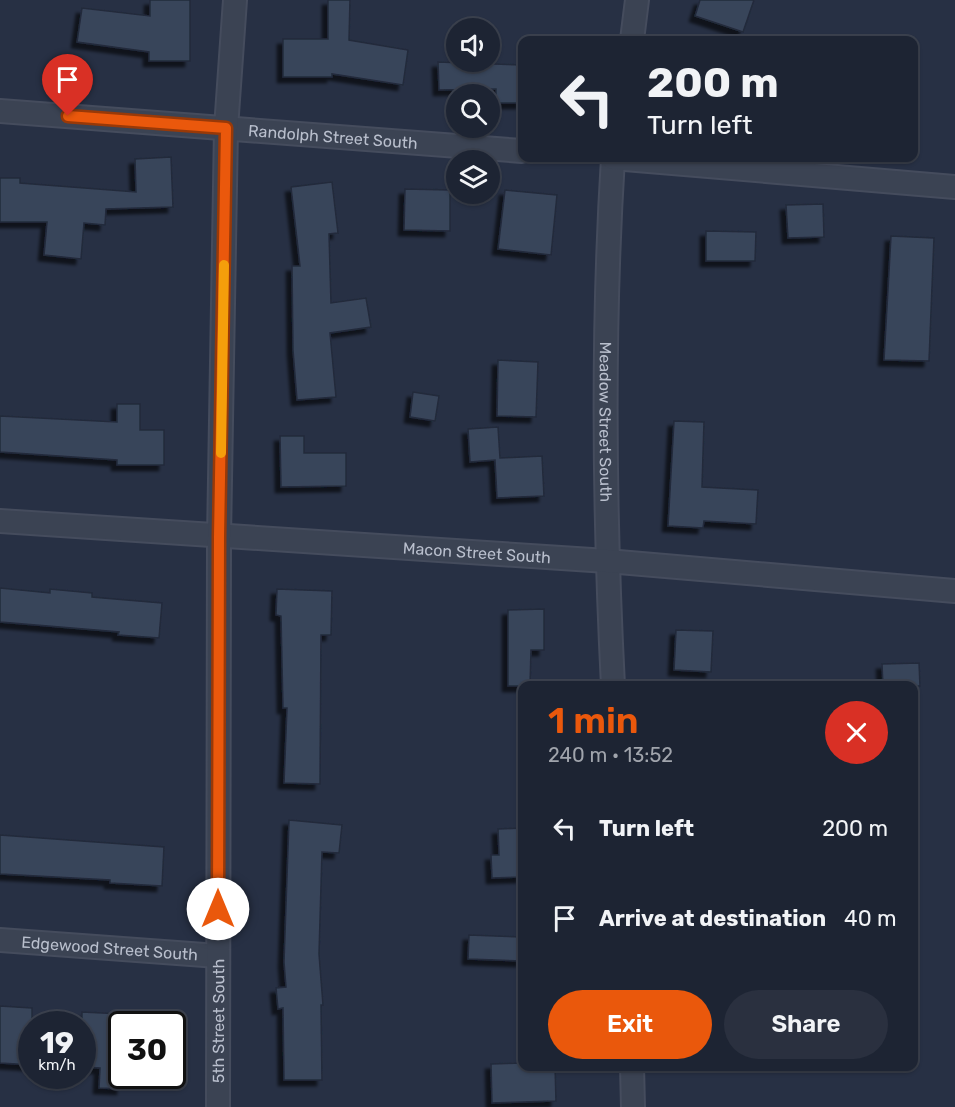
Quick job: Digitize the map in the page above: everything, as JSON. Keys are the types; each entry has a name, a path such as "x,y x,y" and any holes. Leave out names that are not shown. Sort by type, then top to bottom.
{"street":[{"name":"5th Street South","path":"218,1107 219,537 226,128 235,0"},
{"path":"632,36 637,0"},
{"name":"Randolph Street South","path":"0,111 518,151"},
{"name":"Meadow Street South","path":"613,162 605,281 604,442 613,681"},
{"path":"660,162 955,187"},
{"name":"Macon Street South","path":"0,521 607,561 955,591"},
{"name":"Edgewood Street South","path":"0,940 218,956"},
{"path":"632,1071 633,1107"}],"building":[{"path":"150,0 190,0 190,61 149,61 149,52 77,42 82,8 150,16"},
{"path":"328,0 350,0 349,40 408,50 403,85 332,74 332,77 283,77 283,39 328,39"},
{"path":"700,0 754,0 743,32 695,16"},
{"path":"438,62 446,62 446,72 500,72 500,64 518,65 518,103 500,103 500,84 446,84 446,90 439,90"},
{"path":"171,157 173,207 106,209 105,225 84,223 81,259 44,255 47,222 0,222 0,178 20,178 20,183 136,192 135,159"},
{"path":"332,182 338,233 329,234 331,303 366,298 371,327 330,333 336,397 297,400 293,350 292,266 300,266 291,187"},
{"path":"405,189 446,190 446,204 450,204 450,231 404,230"},
{"path":"505,190 557,195 551,255 498,249"},
{"path":"823,204 824,237 788,238 786,205"},
{"path":"706,231 756,232 755,261 706,261"},
{"path":"891,236 934,238 929,361 884,360"},
{"path":"498,360 538,362 536,417 497,416"},
{"path":"413,392 439,396 435,421 410,417"},
{"path":"117,404 140,404 140,430 164,430 164,465 117,465 117,460 0,452 0,416 117,422"},
{"path":"674,421 704,422 702,487 758,490 756,524 704,521 703,528 668,526"},
{"path":"498,427 500,458 542,456 544,496 497,498 495,460 470,462 468,429"},
{"path":"280,436 304,436 304,453 346,453 346,486 281,487"},
{"path":"0,588 50,593 50,589 92,593 92,597 162,603 159,638 118,635 119,632 0,622"},
{"path":"277,589 332,591 331,635 321,635 320,784 284,783 287,708 283,708 281,616 276,615"},
{"path":"544,609 544,650 531,650 530,681 518,681 518,686 508,686 508,610"},
{"path":"676,630 713,631 711,672 674,670"},
{"path":"919,663 920,686 918,686 918,681 883,681 882,664"},
{"path":"289,820 342,825 339,853 322,852 319,954 323,1005 321,1005 322,1080 284,1080 283,1008 278,1009 276,988 286,987 284,962"},
{"path":"518,828 518,877 492,878 491,855 499,855 498,829"},
{"path":"0,835 164,847 162,886 110,883 110,880 0,874"},
{"path":"469,935 518,937 518,961 468,959"},
{"path":"0,1006 32,1008 32,1011 18,1011 18,1064 0,1063"},
{"path":"96,1013 108,1013 108,1088 99,1088 100,1068 96,1068"},
{"path":"518,1063 518,1071 555,1071 556,1101 492,1103 491,1064"}],"slow traffic":[{"path":"221,453 224,265"}],"route":[{"path":"68,116 226,128 219,537 218,909"}]}
